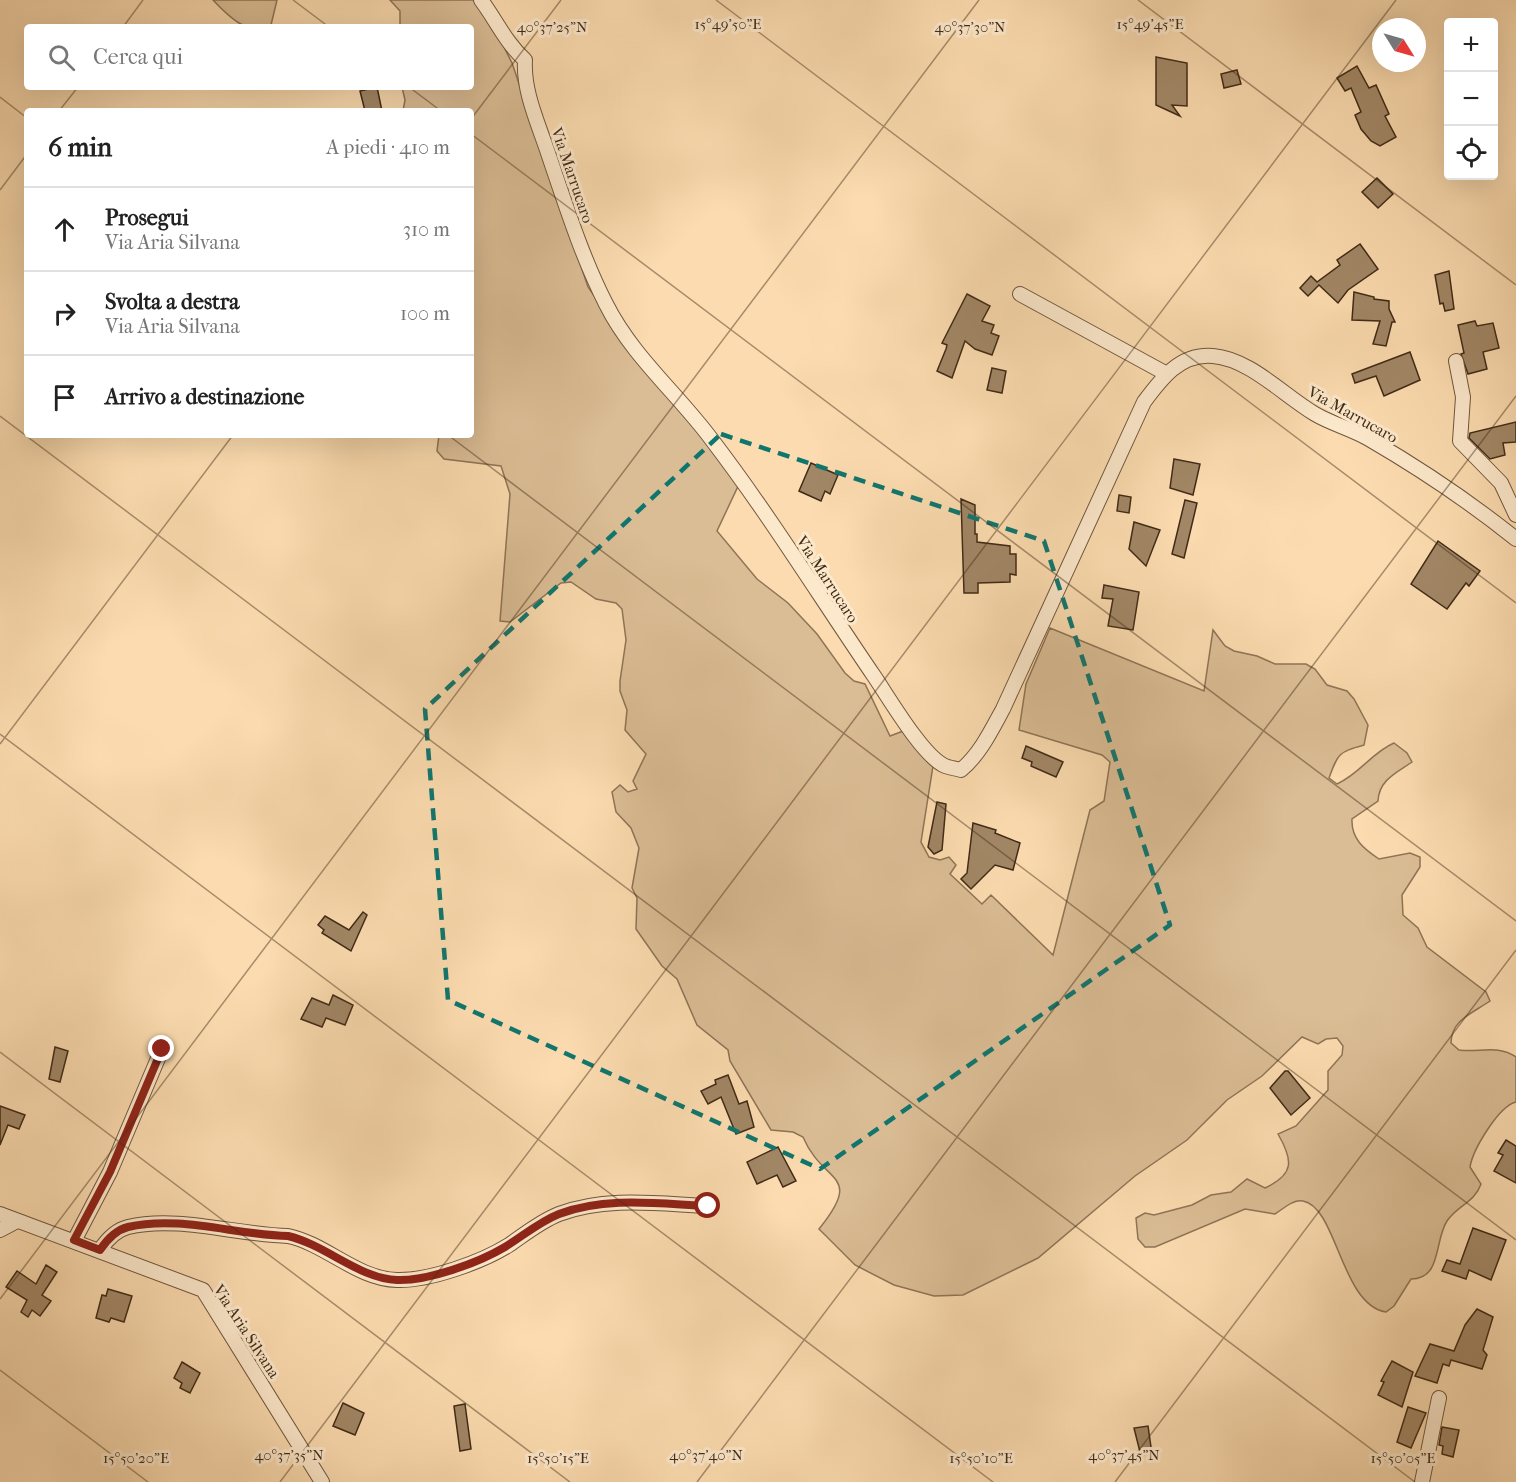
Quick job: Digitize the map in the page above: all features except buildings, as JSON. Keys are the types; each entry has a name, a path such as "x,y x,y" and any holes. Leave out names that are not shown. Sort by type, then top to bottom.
{"street":[{"name":"Via Marrucaro","path":"481,0 499,23 510,46 525,60 524,76 540,129 586,261 607,306 650,369 690,410 764,508 795,559 905,721 927,750 943,765 961,770 974,760 1003,709 1144,402 1165,373 1182,363 1211,356 1235,361 1318,416 1368,438 1488,517 1516,539"},
{"path":"1020,294 1165,373"},
{"path":"1456,361 1463,397 1460,441 1501,483 1516,515"},
{"path":"74,1240 110,1172 162,1049"},
{"path":"100,1250 107,1240 126,1228 162,1224 288,1236 304,1239 371,1275 396,1280 419,1278 484,1259 560,1214 594,1205 626,1202 708,1206"},
{"name":"Via Aria Silvana","path":"0,1214 203,1290 322,1482"},
{"path":"0,1230 17,1221"},
{"path":"1422,1482 1439,1398"}],"highlighted area":[{"path":"721,434 1044,541 1170,925 820,1169 448,1000 425,709"}],"shaded area":[{"path":"213,0 277,0 271,24 241,24"},
{"path":"390,0 475,0 497,33 512,63 588,287 638,359 740,482 717,531 757,579 788,603 817,634 845,673 854,681 865,684 890,736 906,730 933,766 921,842 929,857 940,860 949,857 956,865 950,874 982,904 991,895 1053,955 1090,810 1104,801 1110,762 1102,755 1019,730 1026,684 1050,628 1204,691 1213,630 1225,646 1234,651 1257,656 1275,664 1306,664 1315,669 1327,685 1347,691 1368,725 1364,745 1344,752 1337,758 1329,778 1337,784 1394,743 1407,753 1412,762 1385,782 1378,801 1352,819 1352,826 1356,838 1379,859 1410,853 1420,857 1420,867 1402,895 1403,915 1418,928 1427,947 1486,992 1490,1001 1459,1023 1452,1035 1451,1043 1459,1050 1495,1050 1516,1057 1516,1102 1502,1111 1476,1150 1470,1167 1481,1184 1475,1195 1447,1221 1433,1266 1428,1273 1411,1279 1394,1306 1386,1312 1371,1305 1359,1293 1324,1220 1314,1207 1303,1201 1292,1203 1275,1214 1245,1209 1155,1247 1145,1247 1138,1239 1136,1218 1145,1213 1154,1215 1192,1205 1211,1195 1231,1192 1247,1179 1265,1188 1282,1177 1288,1166 1288,1159 1287,1151 1278,1134 1296,1126 1328,1090 1328,1071 1342,1055 1343,1046 1337,1038 1326,1039 1318,1044 1302,1037 1262,1076 1227,1100 1187,1140 1135,1176 1038,1258 963,1295 934,1296 894,1285 855,1265 819,1229 839,1197 836,1180 820,1164 803,1137 793,1132 771,1130 730,1061 728,1050 697,1025 677,979 662,966 636,929 637,898 632,888 639,848 631,828 616,812 612,792 620,785 628,792 637,789 633,781 646,754 625,730 627,710 620,691 626,640 622,609 616,603 596,599 571,582 561,583 510,622 500,621 510,494 501,466 444,459 437,451 439,438 474,438 474,108 404,108 405,100 403,90 474,90 474,24 400,24 400,11"}],"route":[{"path":"162,1049 110,1172 74,1240 100,1250 107,1240 126,1228 162,1224 264,1236 288,1236 304,1239 371,1275 396,1280 419,1278 484,1259 560,1214 594,1205 626,1202 708,1206"}]}
